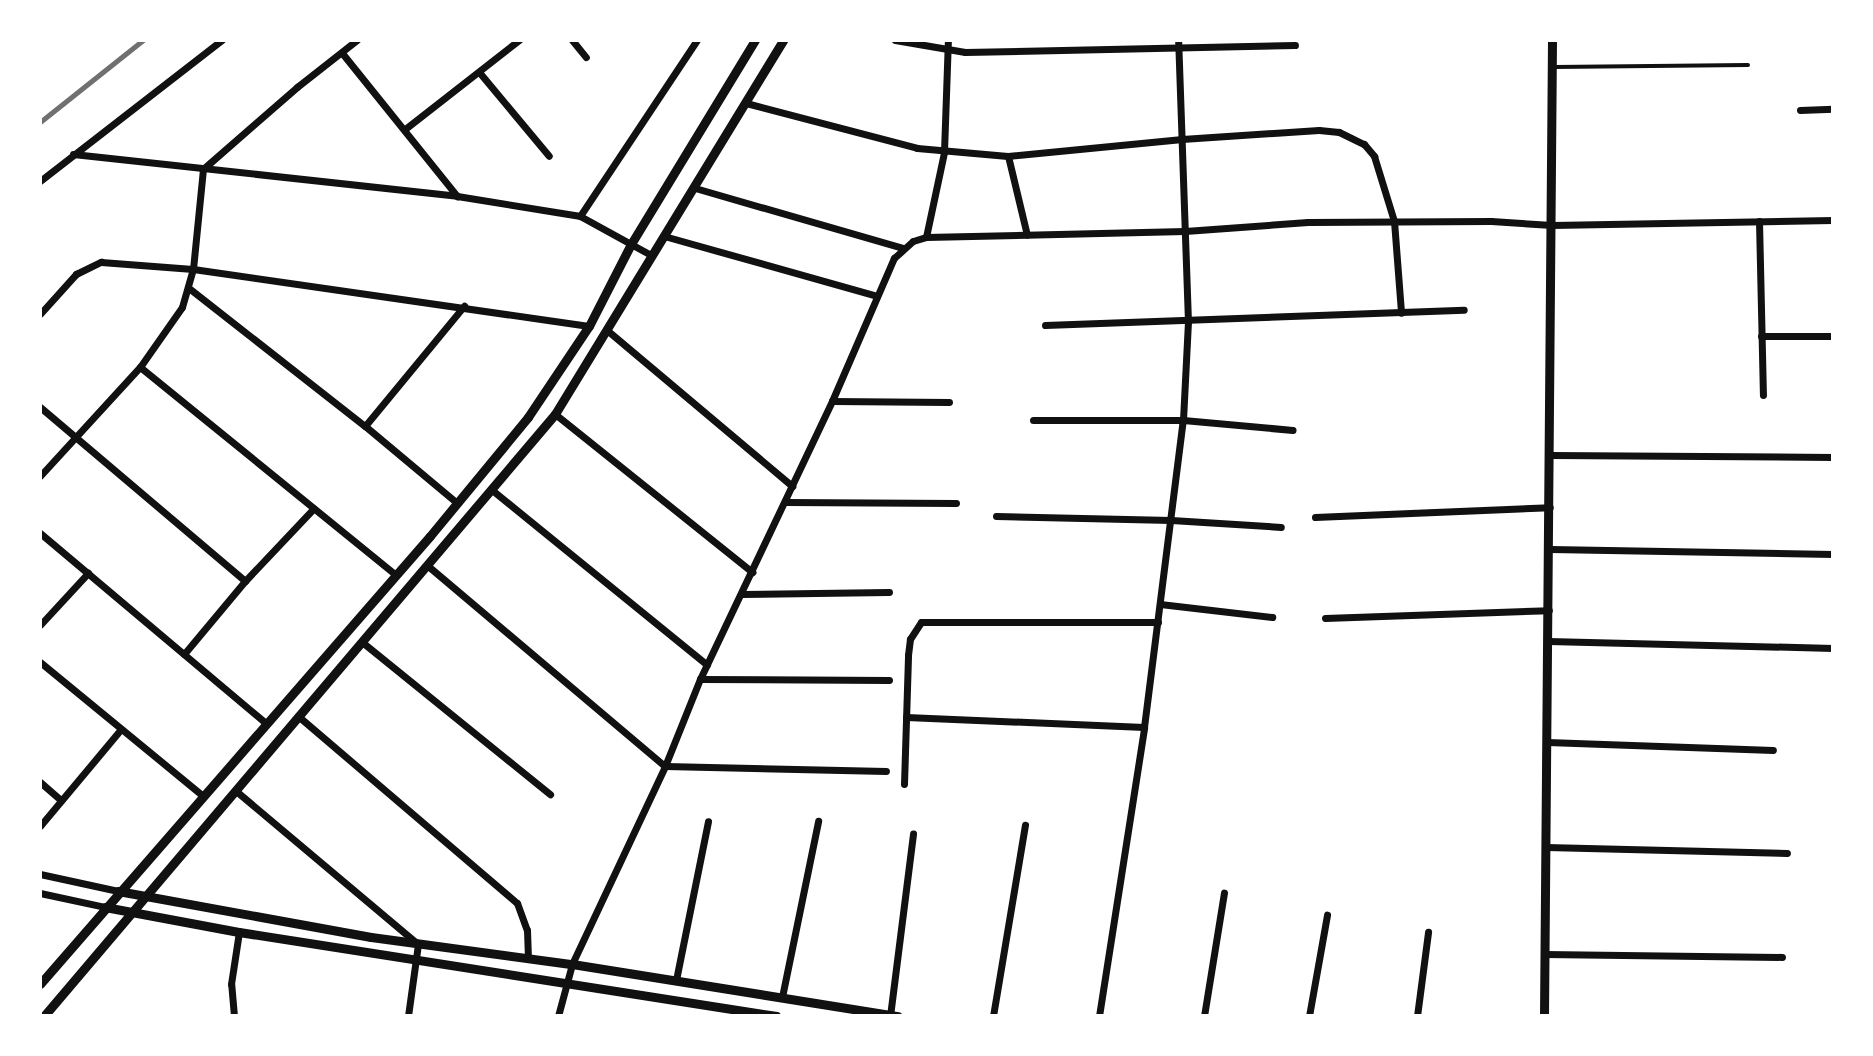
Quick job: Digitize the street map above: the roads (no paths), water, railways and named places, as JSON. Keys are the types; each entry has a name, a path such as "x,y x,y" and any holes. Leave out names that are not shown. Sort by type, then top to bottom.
{"street":[{"path":"40,181 222,40"},
{"path":"40,476 140,367 182,307 190,289 203,169 357,40"},
{"path":"405,129 519,40"},
{"path":"572,40 586,57"},
{"path":"580,216 697,40"},
{"path":"40,984 528,417 589,326 631,244 755,40"},
{"path":"44,1016 555,414 783,40"},
{"path":"895,40 950,51 1178,44 1295,45"},
{"path":"926,237 944,152 948,40"},
{"path":"1544,1016 1552,40"},
{"path":"1099,1016 1144,727 1183,420 1188,322 1178,44"},
{"path":"342,53 457,196"},
{"path":"479,72 549,156"},
{"path":"746,103 944,152 1008,156 1182,139 1319,130 1339,132 1364,144 1374,156 1394,221 1401,313"},
{"path":"1800,110 1833,109"},
{"path":"73,154 457,196 580,216 651,255"},
{"path":"1008,156 1027,235"},
{"path":"695,188 903,248"},
{"path":"558,1016 572,964 665,766 700,679 832,401 894,258 903,248 926,237 1185,231 1308,222 1552,225 1833,220"},
{"path":"1759,221 1763,395"},
{"path":"664,236 877,296"},
{"path":"40,314 87,266 101,262 193,269 589,326"},
{"path":"190,289 365,426 456,502"},
{"path":"365,426 464,306"},
{"path":"1045,325 1464,310"},
{"path":"608,331 792,486"},
{"path":"1761,336 1833,336"},
{"path":"140,367 395,574"},
{"path":"832,401 949,402"},
{"path":"40,407 245,581"},
{"path":"555,414 752,572"},
{"path":"1033,420 1183,420 1293,430"},
{"path":"1550,455 1833,457"},
{"path":"492,490 707,665"},
{"path":"785,502 956,503"},
{"path":"1315,517 1550,507"},
{"path":"184,654 245,581 314,508"},
{"path":"996,516 1171,520 1281,527"},
{"path":"40,533 266,723"},
{"path":"1550,549 1833,554"},
{"path":"428,566 665,766 886,771"},
{"path":"40,625 88,573"},
{"path":"741,594 889,592"},
{"path":"1160,604 1272,617"},
{"path":"1325,618 1549,610"},
{"path":"904,784 910,639 921,622 1158,622"},
{"path":"1548,641 1833,648"},
{"path":"362,642 550,794"},
{"path":"40,662 203,796"},
{"path":"700,679 889,680"},
{"path":"298,716 517,903 527,930 528,959"},
{"path":"906,717 1144,727"},
{"path":"40,826 121,729"},
{"path":"1547,742 1773,750"},
{"path":"40,782 61,800"},
{"path":"236,791 418,944"},
{"path":"676,980 708,821"},
{"path":"782,997 818,821"},
{"path":"993,1016 1025,825"},
{"path":"40,874 146,897 418,944 572,964 893,1016 913,833"},
{"path":"1546,847 1787,853"},
{"path":"40,893 239,932 776,1016"},
{"path":"1204,1016 1224,893"},
{"path":"1309,1016 1327,915"},
{"path":"234,1016 231,984 239,932"},
{"path":"1417,1016 1428,932"},
{"path":"408,1016 418,944"},
{"path":"1544,954 1782,957"}],"lane":[{"path":"1552,67 1748,65"}],"railway":[{"path":"40,122 143,40"}]}
